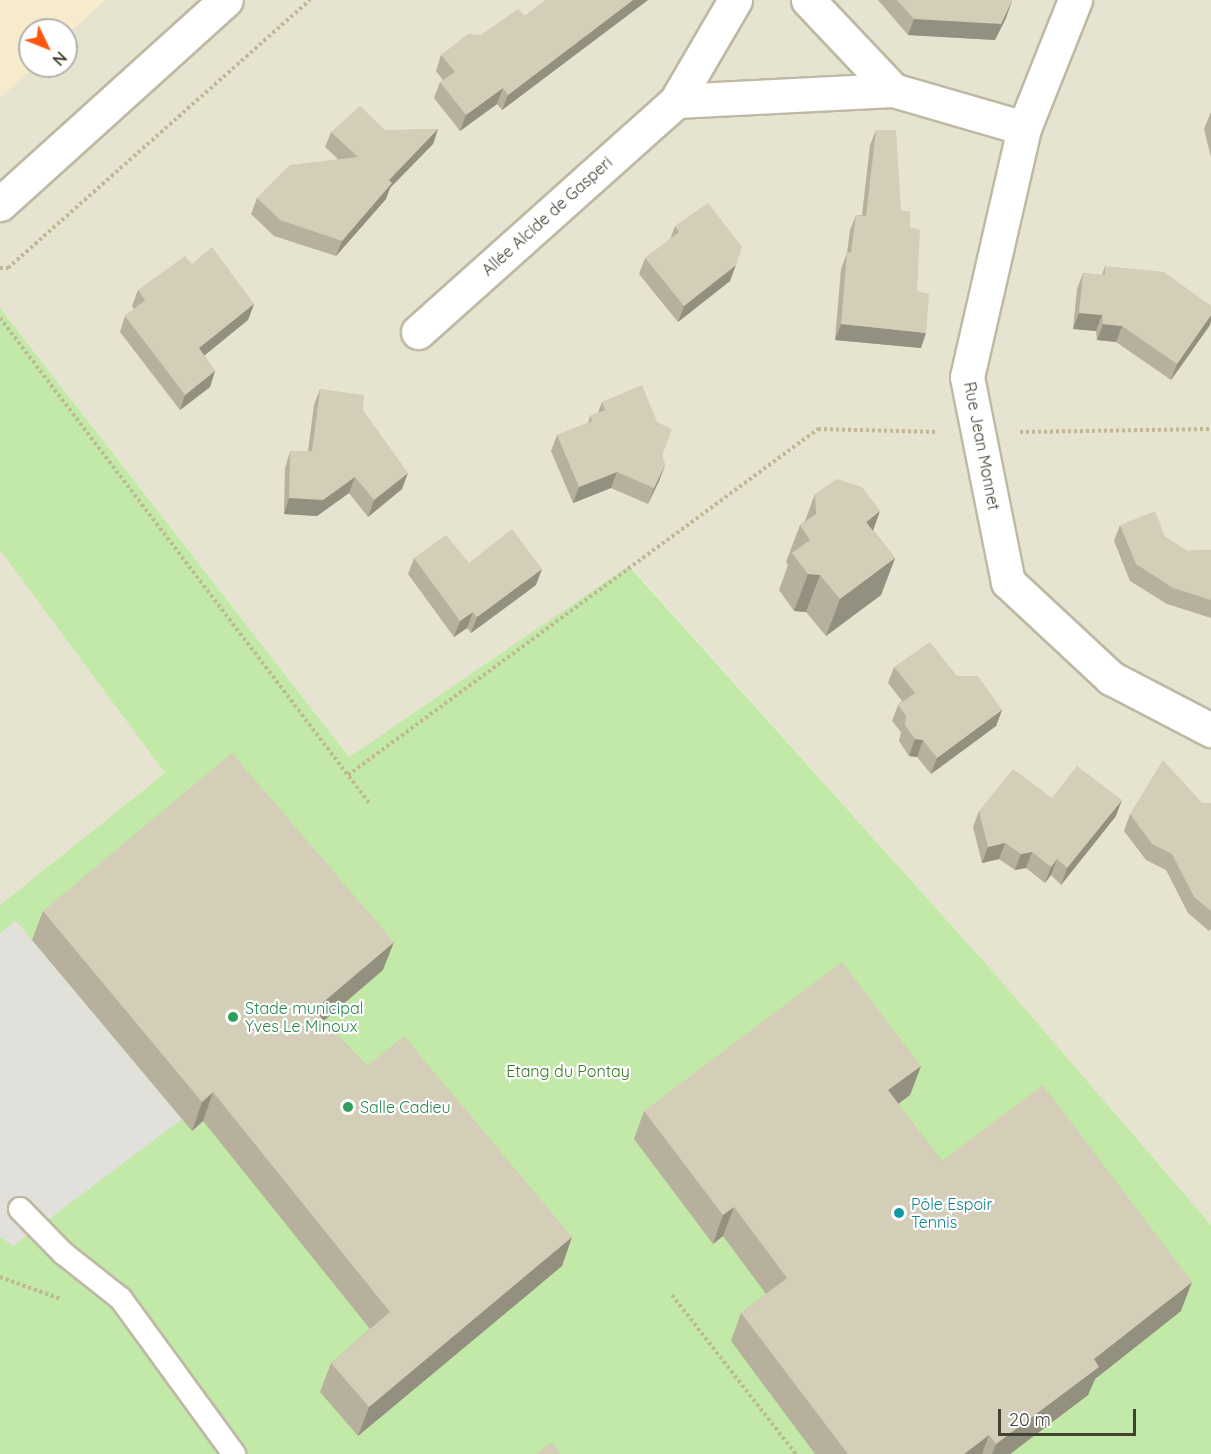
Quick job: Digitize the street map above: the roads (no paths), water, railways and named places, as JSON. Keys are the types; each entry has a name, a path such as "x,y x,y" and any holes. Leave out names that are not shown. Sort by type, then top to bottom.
{"street":[{"path":"0,204 226,0"},
{"name":"Allée Alcide de Gasperi","path":"417,332 676,101 735,0"},
{"path":"808,0 893,90"},
{"name":"Rue Jean Monnet","path":"1075,0 1024,128 967,377 1008,582 1111,678 1211,730"},
{"path":"676,101 893,90 1024,128"}],"lane":[{"path":"20,1209 63,1253 121,1299 234,1454"}],"place":[{"name":"Stade municipal Yves Le Minoux","path":"233,1017"},
{"name":"Salle Cadieu","path":"348,1107"},
{"name":"Pôle Espoir Tennis","path":"899,1213"}],"park label":[{"name":"Etang du Pontay","path":"568,1071"}]}
